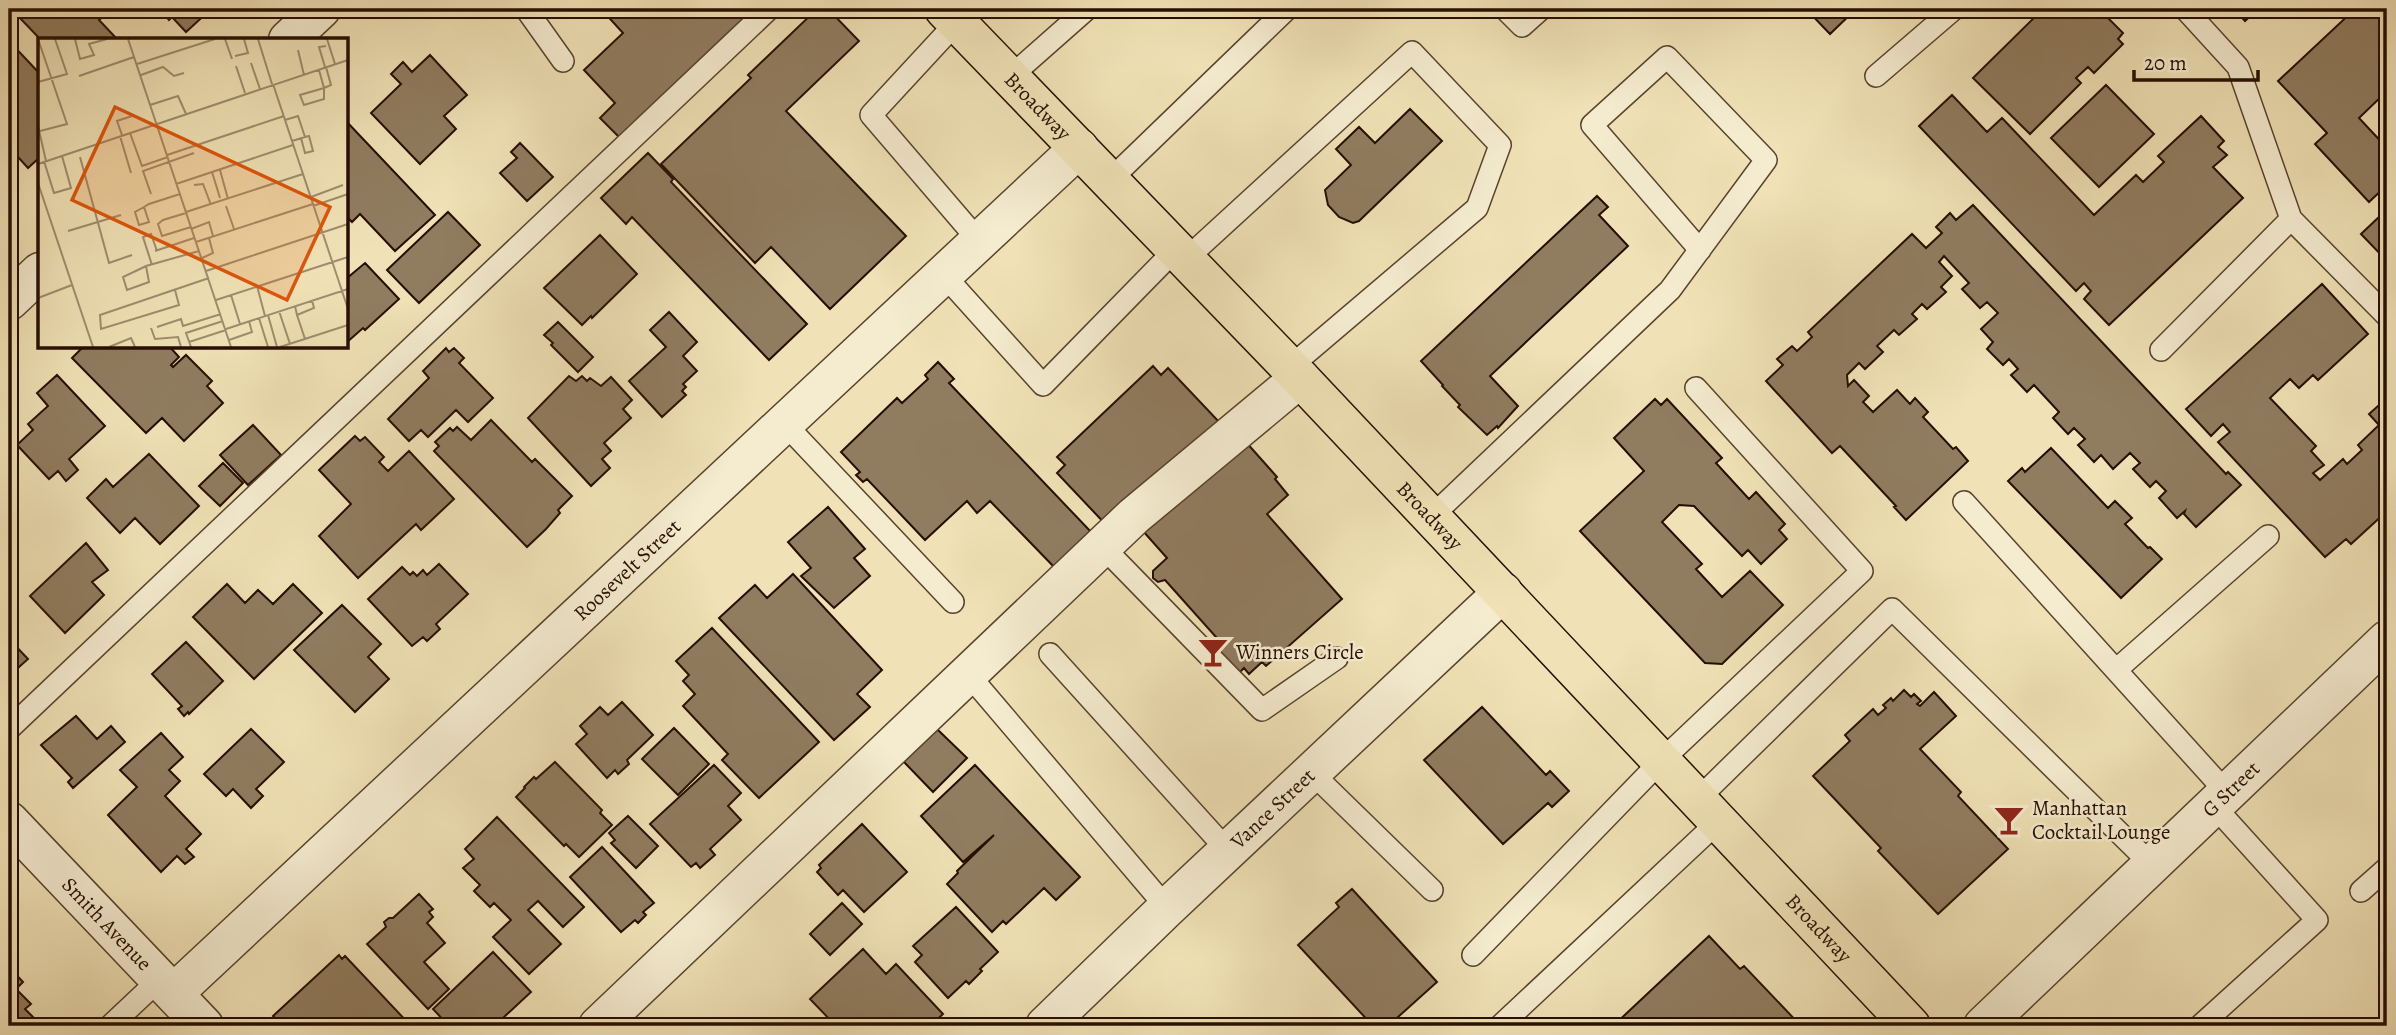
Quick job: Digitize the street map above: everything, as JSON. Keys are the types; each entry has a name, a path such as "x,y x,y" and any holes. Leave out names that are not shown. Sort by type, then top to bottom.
{"main road":[{"name":"Broadway","path":"951,15 1432,516 1911,1026"}],"street":[{"path":"290,38 321,9"},
{"name":"Roosevelt Street","path":"167,986 785,423 1079,148"},
{"path":"9,301 38,274"},
{"path":"598,1026 1134,516 1295,373"},
{"name":"Vance Street","path":"1045,1026 1503,592"},
{"name":"G Street","path":"1983,1026 2387,640"},
{"name":"Smith Avenue","path":"9,821 204,1026"}],"lane":[{"path":"526,9 563,61"},
{"path":"9,729 769,9"},
{"path":"1010,77 1087,9"},
{"path":"1110,180 1287,9"},
{"path":"1505,9 1522,26 1541,9"},
{"path":"1876,76 1954,9"},
{"path":"2185,9 2238,67 2291,219 2387,316"},
{"path":"951,15 871,115 979,241"},
{"path":"943,274 1043,385 1181,254 1412,52 1500,145 1477,208 1295,373"},
{"path":"1432,516 1670,290 1700,250 1766,160 1667,57 1592,125 1700,250"},
{"path":"2161,350 2291,219"},
{"path":"1473,955 1661,761 1862,571 1696,388"},
{"path":"785,423 953,602"},
{"path":"1964,502 2116,670 2317,920 2201,1025"},
{"path":"2116,670 2268,536"},
{"path":"1102,546 1262,709 1337,658"},
{"path":"1500,1026 1708,810 1892,609 2152,864"},
{"path":"1050,654 1228,851"},
{"path":"968,674 1167,908"},
{"path":"1311,772 1432,890"},
{"path":"2361,891 2387,868"},
{"path":"110,1026 167,986"}],"building":[{"path":"26,9 107,9 104,11 106,14 99,20 116,38 39,38 18,16"},
{"path":"164,9 211,9 186,32 172,17 169,20 162,12"},
{"path":"601,9 759,9 621,139 600,118 615,103 584,70 623,33"},
{"path":"817,9 828,9 859,41 786,111 906,236 830,309 771,247 755,263 661,164 751,78 748,75"},
{"path":"1806,9 1856,9 1830,34"},
{"path":"2043,9 2099,9 2123,33 2118,39 2123,44 2094,73 2088,67 2076,78 2081,83 2030,134 1973,78"},
{"path":"2234,9 2258,9 2245,21"},
{"path":"2355,9 2387,9 2387,91 2359,118 2387,148 2387,185 2369,202 2315,144 2327,133 2278,81"},
{"path":"9,41 38,72 38,159 28,168 9,147"},
{"path":"430,55 467,95 444,116 456,129 420,164 371,113 401,84 391,74 403,62 412,72"},
{"path":"2106,85 2154,134 2099,187 2051,138"},
{"path":"1952,95 1987,132 2002,118 2094,215 2136,175 2143,182 2164,162 2158,156 2201,116 2224,141 2218,147 2227,155 2213,167 2243,198 2109,325 2084,299 2091,291 2084,283 2076,291 1919,126"},
{"path":"1410,109 1442,141 1359,221 1353,223 1339,217 1328,205 1325,190 1351,165 1336,149 1359,127 1375,143"},
{"path":"348,123 435,215 395,251 360,214 352,222 348,218"},
{"path":"520,143 553,177 527,201 500,173 517,158 511,152"},
{"path":"648,153 673,179 671,182 807,324 769,360 632,217 626,224 601,198"},
{"path":"1597,196 1608,207 1599,215 1628,246 1490,376 1518,406 1498,428 1497,426 1487,435 1458,407 1460,405 1421,361"},
{"path":"1973,205 2226,474 2228,472 2241,485 2196,527 2184,514 2185,511 2177,518 2159,498 2166,491 2156,481 2150,487 2133,469 2140,463 2130,453 2113,469 2101,455 2094,462 2078,445 2085,439 2074,428 2068,434 2053,418 2059,412 2034,385 2027,392 2011,375 2018,369 2009,359 2003,365 1987,349 1993,342 1981,329 1998,313 1987,302 1980,308 1962,289 1969,283 1944,256 1939,262 1952,276 1941,287 1946,292 1927,309 1922,304 1912,314 1917,319 1899,335 1894,330 1877,346 1883,352 1865,369 1859,363 1847,375 1848,386 1854,380 1869,396 1863,402 1873,412 1897,390 1910,404 1915,398 1928,412 1923,417 1968,461 1906,520 1840,446 1832,453 1766,381 1783,365 1777,359 1792,346 1797,351 1812,337 1808,332 1912,234 1926,248 1942,233 1936,227 1950,213 1956,220"},
{"path":"448,212 480,245 419,303 387,270"},
{"path":"2380,216 2387,224 2387,261 2361,234"},
{"path":"600,235 637,274 582,325 544,288"},
{"path":"365,263 399,299 365,330 363,328 348,341 348,277"},
{"path":"2322,284 2368,334 2318,380 2313,375 2299,388 2290,379 2270,398 2316,446 2311,451 2324,465 2313,473 2320,480 2343,459 2347,464 2362,450 2358,445 2379,425 2369,414 2387,398 2387,511 2351,544 2346,539 2325,557 2218,442 2230,432 2223,424 2211,436 2186,409"},
{"path":"669,312 697,342 683,356 697,371 683,384 686,387 682,391 686,395 662,417 629,381 666,347 650,330"},
{"path":"558,322 593,357 578,372 544,335"},
{"path":"82,348 171,348 179,357 171,365 173,367 186,355 212,381 207,386 223,403 184,441 162,418 146,433 72,358"},
{"path":"446,348 449,352 454,348 464,358 459,363 493,398 468,422 456,410 428,437 421,430 409,441 388,419 429,378 423,371"},
{"path":"938,362 954,379 949,383 1093,534 1056,569 990,501 977,513 967,501 925,540 867,479 863,482 856,475 860,472 841,452 897,398 902,403 928,379 925,375"},
{"path":"1153,366 1161,375 1168,368 1221,424 1110,529 1057,473 1065,465 1057,457"},
{"path":"57,375 105,426 69,459 78,470 66,481 58,471 49,479 17,445 33,430 28,424 48,406 37,393"},
{"path":"569,376 576,381 582,376 587,381 590,378 601,386 611,377 632,400 623,409 631,418 604,443 611,451 602,459 610,468 591,486 528,418"},
{"path":"1655,399 1661,405 1667,399 1722,458 1716,463 1749,499 1756,492 1785,524 1779,530 1787,539 1761,564 1748,550 1742,556 1694,506 1679,505 1662,522 1702,564 1696,569 1722,597 1750,571 1783,605 1722,664 1705,663 1580,531 1644,471 1614,438"},
{"path":"491,420 532,462 535,459 572,496 558,510 560,513 546,529 527,547 434,451 439,446 435,442 450,428 453,431 457,427 471,440"},
{"path":"253,425 281,455 248,485 220,455"},
{"path":"355,436 360,441 365,437 384,457 379,462 388,471 409,451 454,499 421,530 416,524 358,578 319,536 351,504 319,470"},
{"path":"1245,441 1277,477 1275,479 1288,495 1267,514 1342,599 1266,666 1262,662 1249,674 1244,668 1237,675 1211,646 1217,641 1214,639 1216,637 1165,580 1158,582 1153,578 1153,571 1167,558 1143,531"},
{"path":"2051,448 2108,508 2115,501 2132,518 2125,524 2162,559 2121,598 2008,481 2022,468 2025,472"},
{"path":"149,454 199,506 160,544 135,518 120,533 87,498 106,479 113,487"},
{"path":"223,463 243,483 220,506 199,486"},
{"path":"828,507 865,549 854,558 870,576 834,608 801,576 811,568 788,542"},
{"path":"86,543 108,570 92,582 104,595 65,633 30,596"},
{"path":"439,564 468,594 436,624 440,629 427,641 423,637 412,646 368,599 402,567 410,575 413,572 417,576 423,570 427,575"},
{"path":"793,574 882,670 857,694 870,707 834,740 719,618 755,585 767,598"},
{"path":"227,584 245,603 258,590 273,604 293,584 322,613 254,679 193,617"},
{"path":"342,605 381,644 368,657 389,679 355,712 294,650"},
{"path":"712,628 819,742 759,798 722,760 728,754 683,706 695,694 683,681 689,675 676,661"},
{"path":"9,639 28,659 9,676"},
{"path":"186,642 223,681 184,716 178,709 182,706 152,674"},
{"path":"1904,690 1921,701 1917,704 1920,706 1934,692 1956,716 1920,749 1961,792 1958,796 2008,849 1938,914 1878,851 1881,848 1813,776 1850,741 1845,735 1873,709 1878,715 1886,708 1883,705 1891,698 1893,701"},
{"path":"622,702 653,735 627,760 629,764 618,774 615,770 607,778 576,744 587,734 580,726 600,707 608,715"},
{"path":"1482,707 1546,775 1550,771 1569,791 1552,807 1548,803 1503,844 1424,760"},
{"path":"76,716 97,739 111,726 125,742 73,788 68,782 72,778 41,745"},
{"path":"674,728 709,764 678,795 642,759"},
{"path":"251,729 284,762 256,789 263,796 251,808 233,789 226,796 204,774"},
{"path":"937,729 967,758 933,792 903,761"},
{"path":"161,733 183,757 169,770 180,781 165,796 201,834 186,849 194,857 185,864 177,856 161,872 108,815 137,787 120,770"},
{"path":"555,762 602,810 600,813 612,825 579,857 566,844 564,846 516,797 534,777 536,779"},
{"path":"714,765 741,793 728,806 741,820 710,849 715,855 700,868 696,863 691,867 650,824"},
{"path":"975,765 1080,877 1056,900 1044,888 1006,924 1003,921 992,932 947,884 994,835 963,862 921,816"},
{"path":"628,816 658,846 636,868 611,843 615,840 609,833"},
{"path":"497,817 584,907 563,927 538,901 528,910 561,944 529,974 493,937 511,920 494,903 490,907 474,891 480,885 463,868 474,859 465,849"},
{"path":"862,824 907,872 864,912 843,890 838,895 817,872 821,868 819,865"},
{"path":"602,847 654,903 643,912 646,915 638,923 635,920 621,932 570,877"},
{"path":"1352,889 1437,982 1388,1026 1373,1026 1298,945 1339,907 1336,903"},
{"path":"419,894 433,909 429,912 433,917 427,923 445,943 424,962 449,989 428,1009 367,944 386,927 384,922 393,918"},
{"path":"842,903 862,924 830,955 810,934"},
{"path":"956,907 998,952 969,984 966,981 948,998 915,962 922,955 913,946"},
{"path":"1709,936 1740,969 1744,966 1801,1026 1613,1026"},
{"path":"863,949 886,974 896,964 943,1014 930,1026 836,1026 810,999"},
{"path":"493,952 531,992 504,1017 513,1025 449,1026 433,1009"},
{"path":"339,955 342,959 345,956 411,1026 283,1026 273,1016"},
{"path":"9,967 23,982 16,989 31,1004 25,1009 42,1026 9,1026"}],"place":[{"name":"Winners Circle","path":"1213,652"},
{"name":"Manhattan Cocktail Lounge","path":"2009,820"}]}
